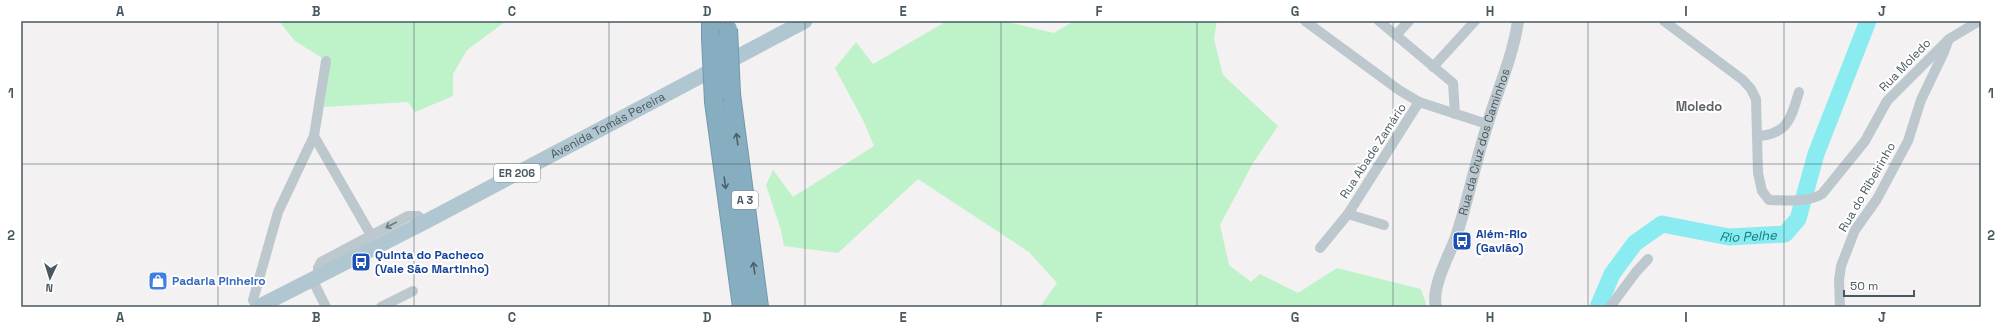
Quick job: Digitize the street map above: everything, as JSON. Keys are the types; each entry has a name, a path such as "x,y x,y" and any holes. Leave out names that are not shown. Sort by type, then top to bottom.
{"highway":[{"name":"A 3","path":"728,25 731,94 759,307"},
{"name":"A 3","path":"711,29 714,102 742,307"}],"main road":[{"name":"Avenida Tomás Pereira","path":"257,307 425,222 804,21"}],"street":[{"path":"1305,21 1399,90 1419,102 1487,124"},
{"path":"1379,21 1453,83 1455,114"},
{"path":"1396,35 1409,21"},
{"path":"1433,67 1475,21"},
{"name":"Rua da Cruz dos Caminhos","path":"1436,307 1435,303 1439,281 1463,215 1487,124 1510,57 1518,21"},
{"path":"1664,21 1743,80 1751,89 1756,99 1758,136 1770,135 1782,130 1790,119 1799,92"},
{"name":"Rua Moledo","path":"1758,136 1758,173 1762,191 1769,200 1815,198 1822,194 1865,141 1887,101 1949,39 1979,21"},
{"name":"Rua do Ribeirinho","path":"1840,307 1839,280 1841,266 1855,230 1877,199 1908,141 1921,100 1949,39"},
{"path":"257,307 253,300 278,212 314,136 326,60"},
{"name":"Rua Abade Zamário","path":"1320,248 1348,214 1419,102"},
{"path":"314,136 371,235"},
{"name":"Rua Abade Zamário","path":"1348,214 1384,225"},
{"path":"326,307 315,278 321,262 408,216 418,216 425,222"},
{"path":"1610,307 1636,272 1648,260"},
{"path":"381,307 413,291"}],"green space":[{"path":"279,21 506,21 467,50 453,74 453,96 415,112 408,102 324,107 330,63 295,41"},
{"path":"947,21 1003,21 1054,33 1074,21 1217,21 1214,39 1223,75 1278,126 1253,163 1220,225 1229,265 1251,282 1260,274 1298,293 1337,268 1421,289 1427,307 1040,307 1057,283 1029,252 918,179 838,253 784,246 781,230 766,185 773,170 793,197 874,146 864,122 835,68 856,42 873,64"}],"waterway":[{"name":"Rio Pelhe","path":"1598,307 1612,274 1635,243 1662,224 1729,237 1785,234 1798,219 1816,154 1868,21"}],"place":[{"name":"Além-Rio (Gavião)","path":"1462,241"},
{"name":"Quinta do Pacheco (Vale São Martinho)","path":"361,262"},
{"name":"Padaria Pinheiro","path":"158,281"}],"district":[{"name":"Moledo","path":"1699,106"}]}
